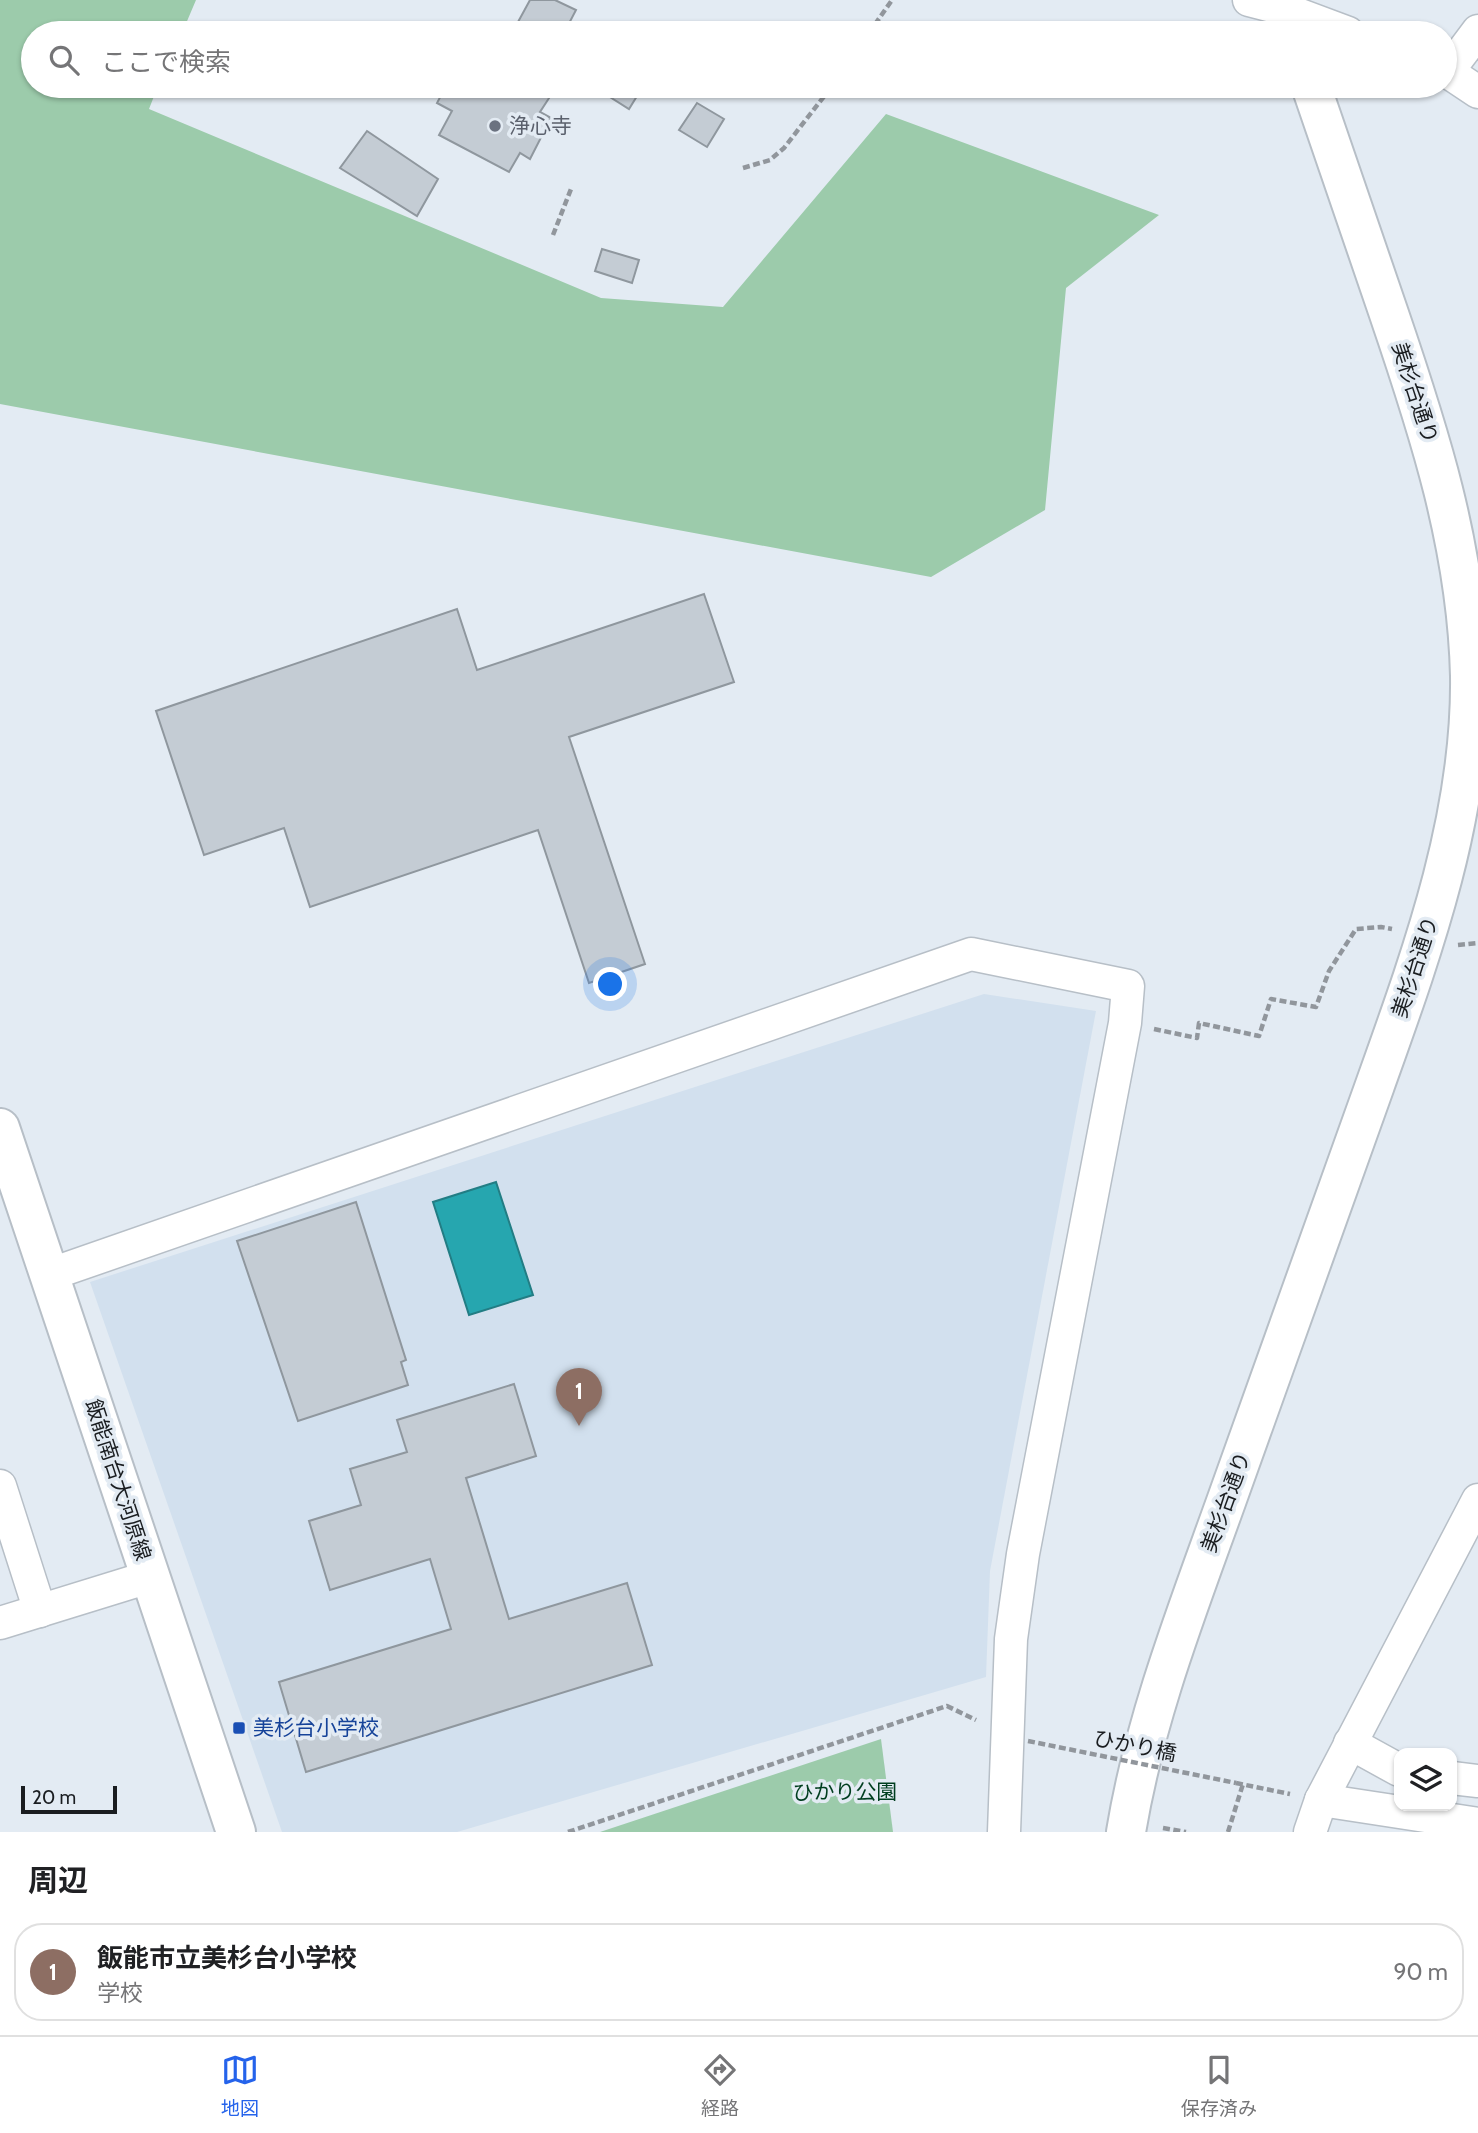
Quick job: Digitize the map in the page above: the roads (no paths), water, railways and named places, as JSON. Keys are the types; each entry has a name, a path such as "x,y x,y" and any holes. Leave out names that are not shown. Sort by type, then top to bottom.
{"street":[{"path":"1277,11 1309,21"},
{"path":"1457,57 1478,31"},
{"path":"1457,78 1478,92"},
{"name":"美杉台通り","path":"1126,1832 1159,1695 1410,986 1449,857 1468,754 1470,678 1460,561 1446,491 1429,430 1315,98"},
{"path":"51,1274 971,954 1128,986 1125,1023 1023,1554 1011,1639 1017,1738 1004,1832"},
{"name":"飯能南台大河原線","path":"0,1128 236,1832"},
{"path":"0,1486 40,1611"},
{"path":"1310,1832 1321,1800 1478,1500"},
{"path":"0,1623 149,1577"},
{"path":"1350,1743 1394,1767"},
{"path":"1457,1779 1478,1781"},
{"path":"1321,1800 1394,1821 1478,1824"}],"water":[{"path":"496,1182 533,1295 469,1315 433,1202"}],"place":[{"name":"浄心寺","path":"495,126"},
{"name":"飯能市立美杉台小学校","path":"579,1426"},
{"name":"美杉台小学校","path":"239,1728"}],"park label":[{"name":"ひかり公園","path":"845,1792"}]}
